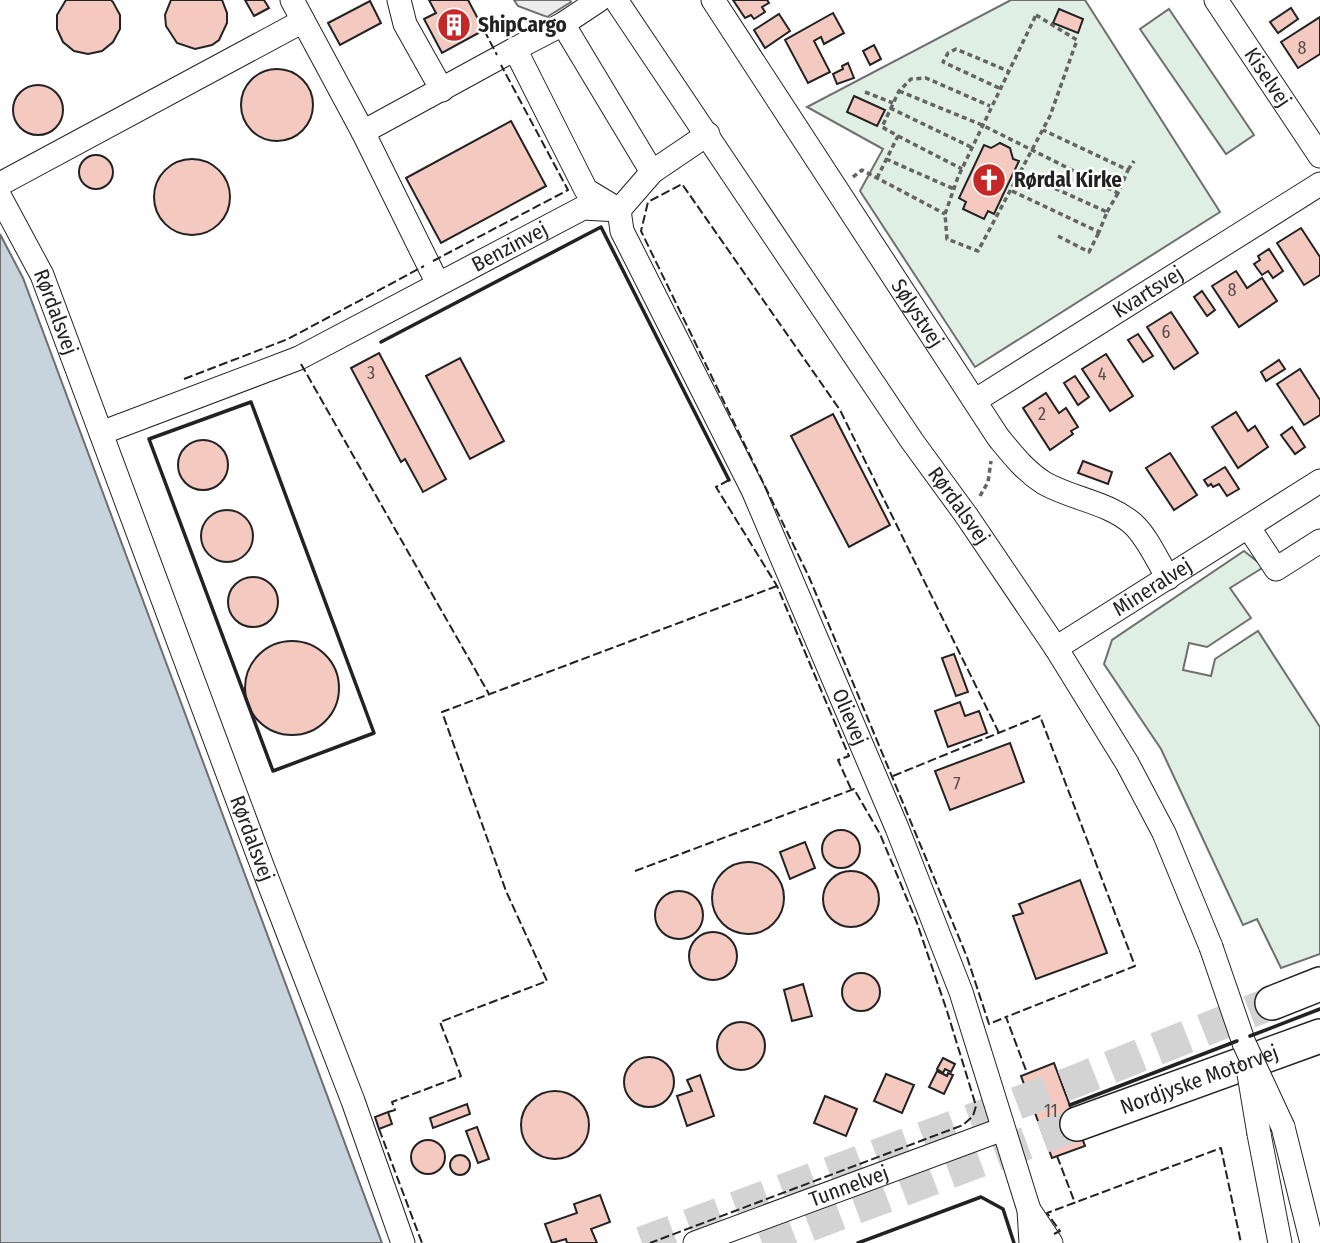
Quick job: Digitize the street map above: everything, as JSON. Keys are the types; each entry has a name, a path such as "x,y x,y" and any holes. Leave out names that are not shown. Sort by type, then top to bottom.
{"highway":[{"path":"1272,1003 1320,984"},
{"name":"Nordjyske Motorvej","path":"1077,1124 1320,1037"}],"street":[{"path":"292,0 363,132 438,284"},
{"path":"399,0 405,24 442,90"},
{"path":"363,132 563,24 599,0"},
{"name":"Rørdalsvej","path":"616,0 912,441 1056,648 1127,763 1164,833 1211,947 1244,1043 1283,1127 1312,1243"},
{"name":"Sølystvej","path":"713,0 998,437 1018,462 1044,483 1118,513 1132,523 1143,534 1168,578"},
{"name":"Kiselvej","path":"1216,0 1320,156"},
{"path":"0,184 303,21"},
{"path":"563,24 652,172"},
{"path":"515,49 586,190 619,210 652,172 708,134"},
{"name":"Kvartsvej","path":"976,400 1320,184"},
{"name":"Rørdalsvej","path":"0,197 42,275 263,868 353,1101 403,1243"},
{"name":"Benzinvej","path":"102,433 299,358 583,208 619,210"},
{"name":"Olievej","path":"619,210 622,231 758,501 892,816 961,992 1029,1209 1031,1243"},
{"name":"Mineralvej","path":"1056,648 1320,481"},
{"path":"1249,528 1276,569 1320,541"},
{"name":"Rørdalsvej","path":"1244,1043 1280,1243"},
{"name":"Tunnelvej","path":"695,1243 1003,1129"},
{"path":"1029,1209 1051,1243"}],"path":[{"path":"1036,15 1077,40 1043,130 978,251 947,239 945,214 962,169 999,88 1036,15"},
{"path":"999,88 943,62 948,53 956,49 1008,71"},
{"path":"962,169 882,127 900,91 911,79 926,78 990,106"},
{"path":"900,91 982,125 1118,193"},
{"path":"865,92 972,147"},
{"path":"1043,130 1128,170"},
{"path":"877,178 898,136"},
{"path":"886,159 954,189"},
{"path":"1058,236 1089,252 1133,161"},
{"path":"838,190 862,170 945,214"},
{"path":"1021,173 1107,212"},
{"path":"1012,191 1099,232"},
{"path":"988,482 990,463"}],"green space":[{"path":"1011,0 1085,0 1220,212 975,367 860,191 883,149 807,107"},
{"path":"1169,9 1254,135 1226,154 1140,29"},
{"path":"1244,551 1264,567 1230,588 1251,618 1207,647 1189,643 1183,670 1211,676 1215,659 1258,631 1320,727 1320,954 1281,968 1257,919 1243,925 1161,749 1104,664 1112,640"}],"shaded area":[{"path":"514,0 571,2 547,17 518,6"},
{"path":"0,234 23,278 382,1243 0,1243"}],"building":[{"path":"66,0 111,0 120,15 120,29 113,42 102,51 88,54 74,51 63,42 57,29 57,15"},
{"path":"171,0 222,0 227,13 227,23 219,40 212,45 195,49 177,43 166,26 165,15"},
{"path":"245,0 264,0 269,8 254,16"},
{"name":"ShipCargo","path":"429,0 468,0 484,30 442,53 424,19 436,13"},
{"path":"733,0 767,0 769,3 762,7 765,12 754,19 751,15 745,18"},
{"path":"370,1 381,23 340,45 328,23"},
{"path":"1291,8 1298,19 1278,33 1270,22"},
{"path":"1059,9 1083,19 1078,33 1053,23"},
{"path":"833,13 844,33 824,44 821,37 814,41 830,72 808,83 785,40"},
{"path":"779,14 790,31 765,48 754,30"},
{"path":"1320,17 1320,54 1298,68 1281,42"},
{"path":"874,45 881,59 870,65 863,51"},
{"path":"848,63 854,78 837,84 833,74"},
{"path":"277,69 297,75 307,85 313,105 307,125 297,135 277,141 257,135 247,125 241,105 247,85 257,75"},
{"path":"38,85 56,92 63,110 56,128 38,135 20,128 13,110 20,92"},
{"path":"854,96 885,110 877,126 847,112"},
{"path":"511,121 546,186 441,243 406,178"},
{"name":"Rørdal Kirke","path":"1000,143 1010,148 1013,159 1019,161 994,214 988,211 984,219 963,209 966,202 959,198 984,145 991,148"},
{"path":"96,155 108,160 113,172 108,184 96,189 84,184 79,172 84,160"},
{"path":"192,159 206,162 219,170 227,183 230,197 227,211 219,224 206,232 192,235 178,232 165,224 157,211 154,197 157,183 165,170 178,162"},
{"path":"1301,228 1320,257 1320,275 1304,285 1277,243"},
{"path":"1269,249 1283,271 1273,278 1268,271 1262,275 1254,264 1260,260 1258,256"},
{"path":"1236,271 1247,288 1262,278 1277,301 1239,327 1212,286"},
{"path":"1202,291 1215,310 1207,316 1194,297"},
{"path":"1171,312 1198,353 1174,369 1147,327"},
{"path":"1138,334 1153,356 1143,362 1128,340"},
{"path":"379,353 446,479 423,492 405,459 401,462 351,368"},
{"path":"1106,354 1133,396 1110,411 1082,369"},
{"path":"460,358 504,441 470,459 426,376"},
{"path":"1279,360 1285,369 1266,381 1261,372"},
{"path":"1300,369 1320,400 1320,415 1304,425 1277,384"},
{"path":"1075,376 1089,397 1078,405 1064,383"},
{"path":"1046,393 1059,413 1066,408 1078,427 1071,431 1073,434 1050,450 1023,408"},
{"path":"1236,412 1248,431 1255,426 1268,447 1238,468 1212,427"},
{"path":"833,414 890,525 849,547 791,436"},
{"path":"1292,427 1305,447 1295,454 1281,435"},
{"path":"203,440 221,447 228,465 221,483 203,490 185,483 178,465 185,447"},
{"path":"1170,453 1197,495 1174,510 1146,468"},
{"path":"1083,461 1112,472 1108,484 1078,473"},
{"path":"1225,467 1239,489 1227,496 1219,484 1208,486 1204,480"},
{"path":"227,510 246,517 253,536 246,555 227,562 208,555 201,536 208,517"},
{"path":"253,577 271,584 278,602 271,620 253,627 235,620 228,602 235,584"},
{"path":"292,641 310,644 325,655 336,670 339,688 336,706 325,721 310,732 292,735 274,732 259,721 248,706 245,688 248,670 259,655 274,644"},
{"path":"954,654 968,692 956,696 942,658"},
{"path":"960,702 965,716 979,711 987,733 948,747 935,711"},
{"path":"1010,743 1024,782 950,810 935,771"},
{"path":"841,830 855,835 860,849 855,863 841,868 827,863 822,849 827,835"},
{"path":"805,842 815,868 790,879 780,852"},
{"path":"748,862 768,868 778,878 784,898 778,918 768,928 748,934 728,928 718,918 712,898 718,878 728,868"},
{"path":"845,871 857,871 871,879 879,893 877,910 871,919 857,927 845,927 828,915 823,905 823,893 835,876"},
{"path":"1080,880 1107,953 1036,979 1013,916 1023,913 1019,904"},
{"path":"679,891 696,898 703,915 696,932 679,939 662,932 655,915 662,898"},
{"path":"713,932 730,939 737,956 730,973 713,980 696,973 689,956 696,939"},
{"path":"861,973 875,978 880,992 875,1006 861,1011 847,1006 842,992 847,978"},
{"path":"803,984 812,1016 792,1021 784,990"},
{"path":"741,1022 758,1029 765,1046 758,1063 741,1070 724,1063 717,1046 724,1029"},
{"path":"649,1057 666,1065 674,1082 666,1099 649,1107 632,1099 624,1082 632,1065"},
{"path":"943,1058 955,1064 951,1072 945,1069 943,1073 937,1069"},
{"path":"1054,1063 1085,1146 1052,1158 1021,1076"},
{"path":"937,1071 947,1076 948,1073 953,1075 944,1094 929,1087"},
{"path":"886,1074 914,1085 902,1113 874,1101"},
{"path":"700,1075 714,1116 687,1126 677,1096 692,1091 687,1080"},
{"path":"555,1091 568,1094 579,1101 586,1112 589,1125 586,1138 579,1149 568,1156 555,1159 542,1156 531,1149 524,1138 521,1125 524,1112 531,1101 542,1094"},
{"path":"825,1096 857,1109 846,1136 814,1123"},
{"path":"467,1104 470,1114 433,1128 430,1118"},
{"path":"388,1112 392,1124 379,1129 375,1117"},
{"path":"477,1127 489,1159 478,1163 466,1131"},
{"path":"428,1140 440,1145 445,1157 440,1169 428,1174 416,1169 411,1157 416,1145"},
{"path":"456,1155 464,1155 470,1165 464,1175 456,1175 450,1169 450,1161"},
{"path":"600,1195 610,1222 591,1229 597,1243 567,1243 566,1239 552,1243 545,1224 577,1213 574,1204"}],"tunnel":[{"path":"642,1243 1063,1086 1272,1003"},
{"path":"762,1243 1077,1124"}],"fence":[{"path":"484,30 497,55"},
{"path":"433,261 568,190 501,65"},
{"path":"999,733 840,410 682,184 648,202 641,231 809,577 967,957 989,1024 1006,1017"},
{"path":"184,379 288,339 424,266"},
{"path":"301,364 489,694"},
{"path":"729,480 716,487 777,586 849,756 838,760 851,789"},
{"path":"388,1112 395,1110 392,1102 461,1076 440,1022 547,981 506,891 442,712 777,586"},
{"path":"893,776 1040,716 1135,966 1006,1017 1027,1073"},
{"path":"635,871 854,789 880,834 917,923 976,1106 973,1116 963,1125 650,1243"},
{"path":"379,1129 422,1243"},
{"path":"1054,1234 1060,1231 1047,1213 1221,1148 1241,1243"},
{"path":"1057,1156 1075,1203"}],"wall":[{"path":"381,342 601,227 729,480"},
{"path":"251,402 374,733 273,771 149,439 251,402"},
{"path":"1250,1036 1320,1009"},
{"path":"1070,1105 1237,1041"},
{"path":"858,1243 981,1197 1003,1209 1014,1243"}],"place":[{"name":"ShipCargo","path":"454,25"},
{"name":"Rørdal Kirke","path":"989,180"}]}
